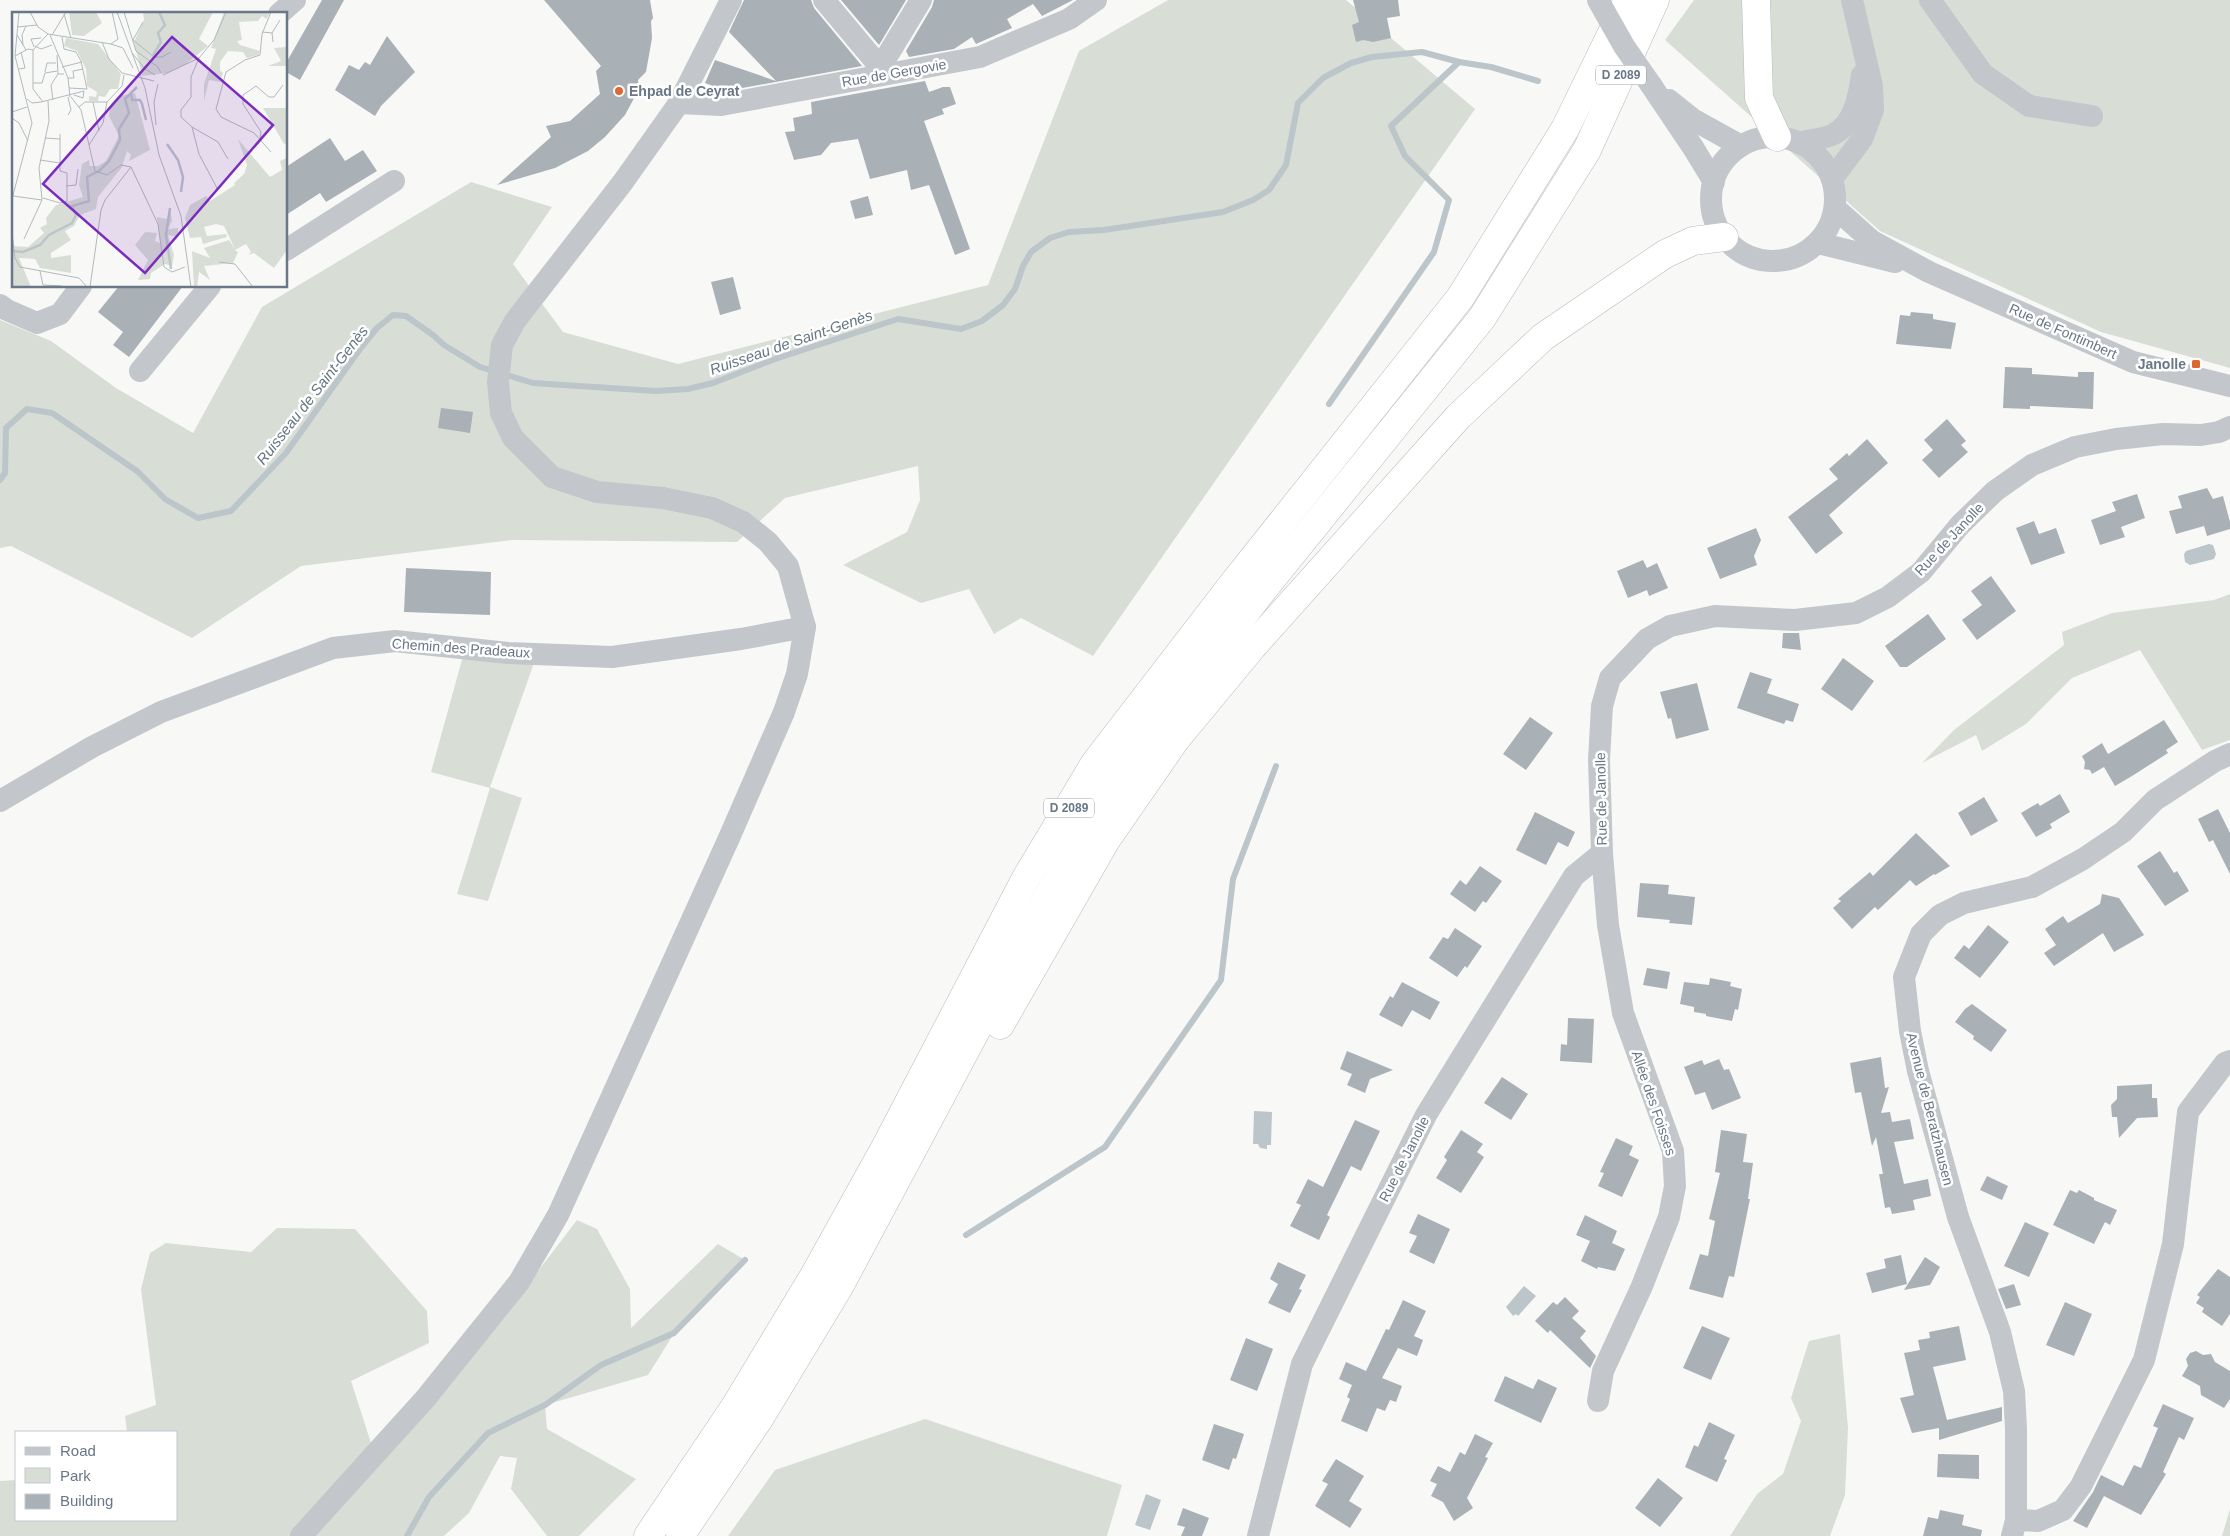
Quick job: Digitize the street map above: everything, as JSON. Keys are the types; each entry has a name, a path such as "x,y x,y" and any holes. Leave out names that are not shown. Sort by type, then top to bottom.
{"highway":[{"name":"D 2089","path":"648,1536 736,1405 815,1274 886,1146 1026,878 1095,763 1232,585 1460,298 1565,129 1628,0"},
{"name":"D 2089","path":"680,1536 759,1419 839,1287 1050,892 1116,780 1262,590 1482,318 1587,150 1655,0"},
{"path":"1756,0 1758,98 1788,140"},
{"path":"909,1159 998,1029 1106,840 1176,739 1253,646 1458,417 1543,337 1665,254 1693,241 1724,237"}],"street":[{"path":"281,12 295,0"},
{"path":"301,1536 425,1399 519,1282 558,1215 784,712 797,674 805,627 788,566 768,542 743,522 712,508 663,498 597,492 552,477 513,438 501,413 498,382 502,345 515,321 623,182 679,103 731,0"},
{"path":"824,0 877,72 911,5"},
{"name":"Rue de Gergovie","path":"679,103 722,105 877,72 980,57 1068,19 1096,0"},
{"path":"1598,0 1624,46 1694,149 1714,182"},
{"path":"1832,180 1862,139 1873,110 1872,86 1864,59 1852,0"},
{"path":"1930,0 1983,74 2029,106 2092,116"},
{"path":"1788,140 1819,158 1832,180 1835,208 1830,226 1818,243 1805,253 1789,260 1772,262 1754,258 1738,250 1724,237 1715,220 1711,202 1714,182 1720,168 1729,156 1741,146 1759,139 1788,140 1834,134 1849,120 1858,103 1864,59"},
{"path":"1651,85 1694,120 1741,146"},
{"path":"288,249 394,181"},
{"name":"Rue de Fontimbert","path":"1835,208 1872,241 1930,272 2133,362 2230,386"},
{"name":"Rue de Fontimbert","path":"1818,243 1930,272"},
{"path":"0,305 37,323 60,314 80,288"},
{"path":"140,371 208,288"},
{"name":"Rue de Janolle","path":"1258,1536 1302,1364 1421,1124 1574,876 1602,853 1599,760 1602,706 1610,678 1647,639 1670,626 1715,616 1795,620 1856,613 1888,598 1921,572 1960,525 1995,491 2032,465 2075,447 2116,439 2163,434 2201,435 2219,432 2230,427"},
{"name":"Chemin des Pradeaux","path":"0,801 92,747 161,712 333,648 395,641 508,653 612,657 741,639 805,627"},
{"name":"Avenue de Beratzhausen","path":"2230,754 2214,761 2155,800 2123,832 2083,860 2032,887 1964,903 1940,915 1922,934 1904,978 1910,1031 1918,1071 1958,1217 2000,1332 2014,1391 2016,1429 2014,1528 2038,1521 2063,1510 2081,1486 2144,1360 2173,1244 2188,1112 2225,1063 2230,1062"},
{"name":"Allée des Foisses","path":"1598,1401 1603,1371 1642,1286 1666,1226 1675,1186 1674,1151 1623,1013 1608,925 1602,853"}],"green space":[{"path":"1168,0 1346,0 1475,109 1093,656 1021,618 994,634 969,589 921,603 843,565 907,532 920,500 918,466 785,498 737,542 513,540 301,566 192,638 11,546 0,548 0,320 51,341 116,388 193,433 262,307 471,182 552,207 513,264 563,332 678,364 988,285 1079,51"},
{"path":"1694,0 2230,0 2230,368 2101,332 1880,231 1665,40"},
{"path":"2230,594 2230,740 2202,750 2140,650 2072,678 2026,724 1982,751 1976,735 1922,763 1954,730 2064,645 2062,632 2112,613 2214,600"},
{"path":"463,656 534,663 490,787 522,798 488,901 457,894 490,788 431,772"},
{"path":"577,1220 597,1229 630,1289 631,1328 718,1244 745,1260 680,1324 648,1375 545,1405 547,1429 636,1479 579,1536 547,1536 511,1489 517,1458 500,1456 469,1513 444,1536 0,1536 0,1481 15,1480 15,1521 178,1521 178,1431 127,1431 125,1416 156,1405 141,1289 150,1253 166,1243 251,1252 277,1228 355,1229 427,1311 429,1343 351,1381 371,1443 480,1347"},
{"path":"1840,1334 1848,1428 1845,1495 1830,1536 1730,1536 1757,1494 1783,1474 1801,1421 1791,1398 1809,1341"},
{"path":"925,1419 1122,1485 1107,1536 728,1536 775,1470"},
{"path":"2230,1509 2230,1536 2222,1536"}],"shaded area":[{"path":"2209,544 2213,545 2216,554 2214,559 2190,565 2185,562 2184,554 2186,551"},
{"path":"1254,1111 1272,1112 1271,1145 1267,1145 1267,1149 1260,1148 1258,1144 1253,1144"},
{"path":"1524,1286 1536,1296 1518,1316 1516,1314 1513,1316 1506,1307"},
{"path":"1146,1494 1161,1500 1150,1530 1135,1525"}],"building":[{"path":"322,0 344,0 300,80 288,73 288,60"},
{"name":"Ehpad de Ceyrat","path":"544,0 650,0 653,18 651,21 652,38 646,72 638,80 639,89 625,115 605,137 588,151 555,168 497,185 551,137 546,126 570,121 600,94 596,71 601,66"},
{"path":"744,0 811,0 814,8 862,66 726,91 705,83 715,60 776,81 729,32"},
{"path":"841,0 906,0 879,45"},
{"path":"934,0 1073,0 1042,16 1033,4 1007,19 1012,28 976,44 972,37 954,49 909,57 906,51 932,7"},
{"path":"1353,0 1398,0 1400,16 1387,18 1391,38 1373,42 1363,40 1356,42 1352,25 1359,22"},
{"path":"387,36 415,72 381,106 375,116 335,90 349,65 359,70 365,62 370,65"},
{"path":"925,81 929,92 943,87 950,87 956,104 942,109 944,114 924,121 970,249 955,255 929,185 911,190 907,170 870,179 858,139 831,143 821,155 794,160 785,132 795,131 793,118 812,114 811,102"},
{"path":"330,138 345,161 363,150 377,171 326,202 320,193 288,214 288,166"},
{"path":"868,196 873,215 855,219 850,201"},
{"path":"733,277 741,309 720,315 711,282"},
{"path":"117,288 181,288 129,357 113,345 123,332 98,312"},
{"path":"1911,312 1933,314 1933,319 1956,323 1951,349 1896,344 1900,315 1910,316"},
{"path":"2005,367 2032,368 2032,374 2078,377 2078,372 2094,372 2093,409 2030,406 2030,409 2003,408"},
{"path":"441,408 473,412 470,433 438,428"},
{"path":"1947,419 1966,441 1961,445 1968,452 1939,478 1922,460 1933,450 1924,440"},
{"path":"1867,439 1888,463 1829,515 1843,533 1816,554 1788,517 1838,479 1829,469 1847,453 1849,456"},
{"path":"2207,488 2213,499 2223,496 2230,529 2207,536 2204,526 2176,534 2169,511 2182,508 2178,496"},
{"path":"2137,494 2145,518 2121,527 2125,537 2100,545 2091,520 2116,511 2112,502"},
{"path":"2034,521 2039,534 2056,528 2065,553 2031,565 2016,528"},
{"path":"1756,528 1761,540 1754,556 1757,565 1720,579 1707,548"},
{"path":"1643,560 1647,568 1657,563 1668,588 1649,596 1647,590 1628,598 1617,571"},
{"path":"406,568 491,572 490,615 404,612"},
{"path":"1991,576 2016,611 1977,640 1962,620 1982,605 1971,591"},
{"path":"1928,614 1946,639 1907,667 1900,667 1885,646"},
{"path":"1783,633 1799,633 1801,650 1782,648"},
{"path":"1843,658 1874,681 1852,711 1821,689"},
{"path":"1750,672 1772,679 1767,693 1799,704 1793,722 1786,720 1784,724 1737,708"},
{"path":"1697,683 1709,730 1676,739 1671,718 1668,719 1660,692"},
{"path":"1530,717 1553,733 1526,770 1503,754"},
{"path":"2164,720 2178,742 2166,750 2168,753 2132,776 2115,786 2104,767 2092,774 2090,770 2084,769 2085,762 2082,756 2102,743 2108,754"},
{"path":"2060,794 2070,812 2050,824 2052,828 2036,837 2021,813 2038,803 2040,806"},
{"path":"1984,797 1998,821 1971,836 1958,813"},
{"path":"2218,809 2230,833 2230,874 2213,840 2209,842 2198,819"},
{"path":"1535,812 1575,832 1568,847 1558,842 1546,865 1516,850"},
{"path":"1916,833 1950,866 1916,886 1910,880 1878,910 1875,907 1852,929 1833,908 1841,901 1838,899 1870,872 1873,876"},
{"path":"2160,851 2174,873 2177,871 2189,891 2165,906 2137,866"},
{"path":"1480,866 1502,881 1486,903 1483,901 1475,912 1450,894 1460,880 1466,885"},
{"path":"1640,883 1669,885 1668,894 1695,897 1692,925 1669,923 1670,920 1637,917"},
{"path":"2102,894 2119,898 2144,935 2114,952 2103,933 2054,966 2044,953 2056,945 2045,929 2063,916 2068,923 2100,904"},
{"path":"1988,925 2009,942 1980,978 1954,958 1964,945 1969,949"},
{"path":"1455,928 1482,946 1467,968 1465,966 1457,977 1429,958 1443,937 1448,939"},
{"path":"1647,968 1670,972 1667,989 1643,985"},
{"path":"1710,978 1731,982 1730,986 1742,989 1738,1010 1735,1009 1732,1021 1706,1016 1706,1014 1694,1012 1694,1007 1680,1004 1684,982 1709,985"},
{"path":"1402,982 1440,1002 1430,1020 1412,1010 1402,1027 1379,1015 1390,996 1393,998"},
{"path":"1972,1004 2007,1030 1991,1052 1973,1039 1974,1036 1955,1022 1965,1009"},
{"path":"1568,1018 1594,1019 1592,1063 1560,1061 1561,1044 1567,1045"},
{"path":"1347,1051 1393,1070 1370,1079 1365,1093 1347,1085 1352,1074 1340,1069"},
{"path":"1881,1057 1885,1088 1889,1087 1881,1113 1890,1112 1892,1122 1910,1119 1914,1139 1894,1142 1904,1184 1928,1179 1931,1196 1913,1200 1915,1210 1892,1214 1890,1207 1885,1208 1879,1174 1883,1174 1876,1137 1872,1146 1861,1092 1855,1093 1850,1063"},
{"path":"1719,1059 1724,1070 1729,1069 1741,1098 1712,1110 1705,1092 1695,1095 1684,1067 1702,1060 1704,1065"},
{"path":"1502,1077 1528,1094 1511,1120 1484,1103"},
{"path":"2152,1084 2152,1098 2157,1098 2158,1117 2137,1118 2119,1138 2117,1117 2112,1117 2111,1105 2117,1099 2117,1086"},
{"path":"1355,1120 1380,1131 1361,1171 1351,1166 1327,1215 1330,1217 1319,1240 1290,1226 1301,1205 1296,1203 1308,1179 1323,1187"},
{"path":"1461,1130 1483,1144 1477,1152 1484,1157 1461,1193 1436,1178 1447,1160 1444,1157"},
{"path":"1721,1130 1747,1134 1743,1162 1753,1163 1748,1199 1750,1199 1734,1277 1729,1276 1723,1298 1689,1289 1700,1254 1708,1256 1715,1221 1709,1219 1720,1173 1715,1172"},
{"path":"1616,1138 1633,1146 1629,1155 1639,1160 1622,1197 1598,1186 1604,1173 1600,1172"},
{"path":"1987,1176 2008,1186 2002,1200 1980,1190"},
{"path":"2070,1190 2077,1193 2079,1190 2094,1198 2094,1200 2117,1210 2110,1225 2105,1222 2094,1244 2053,1225"},
{"path":"1418,1214 1450,1229 1434,1264 1409,1252 1417,1236 1409,1233"},
{"path":"1585,1215 1617,1231 1612,1243 1625,1249 1615,1271 1598,1267 1597,1269 1581,1261 1590,1241 1576,1235"},
{"path":"2025,1222 2049,1233 2029,1277 2004,1266"},
{"path":"1901,1255 1907,1284 1872,1293 1866,1273 1886,1268 1884,1259"},
{"path":"1925,1257 1940,1267 1930,1285 1904,1290"},
{"path":"1278,1262 1306,1275 1299,1289 1302,1290 1290,1313 1268,1303 1278,1284 1270,1279"},
{"path":"2218,1269 2230,1277 2230,1314 2222,1326 2202,1312 2204,1308 2196,1303 2200,1297 2197,1295"},
{"path":"2014,1284 2021,1305 2006,1309 1998,1289"},
{"path":"1565,1297 1579,1311 1572,1318 1586,1331 1580,1338 1596,1356 1590,1368 1550,1330 1548,1333 1535,1321 1553,1302 1557,1305"},
{"path":"1403,1300 1426,1311 1414,1336 1423,1340 1417,1356 1398,1348 1382,1378 1402,1386 1396,1402 1390,1400 1385,1411 1377,1408 1367,1432 1341,1421 1350,1399 1347,1397 1352,1385 1339,1379 1346,1362 1366,1371 1386,1329 1389,1330"},
{"path":"2065,1302 2092,1314 2074,1356 2046,1345"},
{"path":"1702,1326 1730,1338 1711,1380 1683,1368"},
{"path":"1959,1326 1966,1360 1933,1367 1947,1420 2002,1407 2002,1421 1939,1440 1939,1428 1912,1433 1900,1398 1914,1395 1904,1353 1920,1350 1918,1340 1930,1338 1929,1332"},
{"path":"1246,1338 1273,1349 1257,1391 1230,1380"},
{"path":"2196,1351 2203,1355 2211,1354 2215,1362 2230,1371 2230,1399 2224,1408 2201,1395 2200,1386 2182,1376 2188,1366 2186,1359 2190,1353"},
{"path":"1505,1376 1533,1389 1538,1379 1557,1388 1541,1423 1494,1401"},
{"path":"2163,1404 2194,1418 2184,1440 2179,1437 2163,1472 2166,1474 2141,1515 2104,1496 2087,1528 2073,1521 2093,1492 2101,1475 2123,1486 2134,1465 2141,1468 2158,1428 2153,1426"},
{"path":"1709,1422 1735,1435 1724,1459 1727,1460 1717,1482 1685,1467 1694,1445 1698,1447"},
{"path":"1214,1424 1244,1434 1236,1459 1233,1458 1229,1470 1202,1460"},
{"path":"1475,1434 1493,1443 1485,1457 1488,1458 1467,1498 1473,1508 1454,1521 1443,1502 1431,1496 1437,1484 1430,1481 1438,1466 1450,1472 1460,1452 1465,1455"},
{"path":"1938,1454 1979,1455 1979,1479 1937,1477"},
{"path":"1336,1459 1364,1476 1349,1501 1362,1509 1350,1528 1315,1506 1328,1484 1322,1481"},
{"path":"1658,1478 1683,1498 1660,1527 1635,1508"},
{"path":"1183,1508 1209,1518 1202,1536 1181,1536 1185,1527 1177,1525"},
{"path":"1940,1510 1964,1515 1962,1525 1982,1530 1981,1536 1923,1536 1928,1517 1938,1519"}],"waterway":[{"name":"Ruisseau de Saint-Genès","path":"0,480 5,473 6,428 27,409 52,413 137,471 165,499 198,518 231,511 286,453 360,349 377,328 393,315 406,316 444,345 480,367 533,383 656,391 688,389 713,383 778,358 898,319 961,329 982,321 1003,305 1015,289 1023,266 1031,252 1050,238 1069,232 1104,230 1223,212 1253,200 1269,190 1286,165 1298,103 1323,78 1351,63 1372,57 1422,52 1459,62 1491,67 1538,81"},
{"path":"1329,404 1434,252 1449,200 1405,156 1391,126 1459,62"},
{"path":"966,1235 1105,1147 1221,980 1233,879 1276,766"},
{"path":"407,1536 429,1497 488,1433 545,1405 601,1365 674,1333 745,1260"}],"place":[{"name":"Ehpad de Ceyrat","path":"619,91"},
{"name":"Janolle","path":"2196,364"}]}
